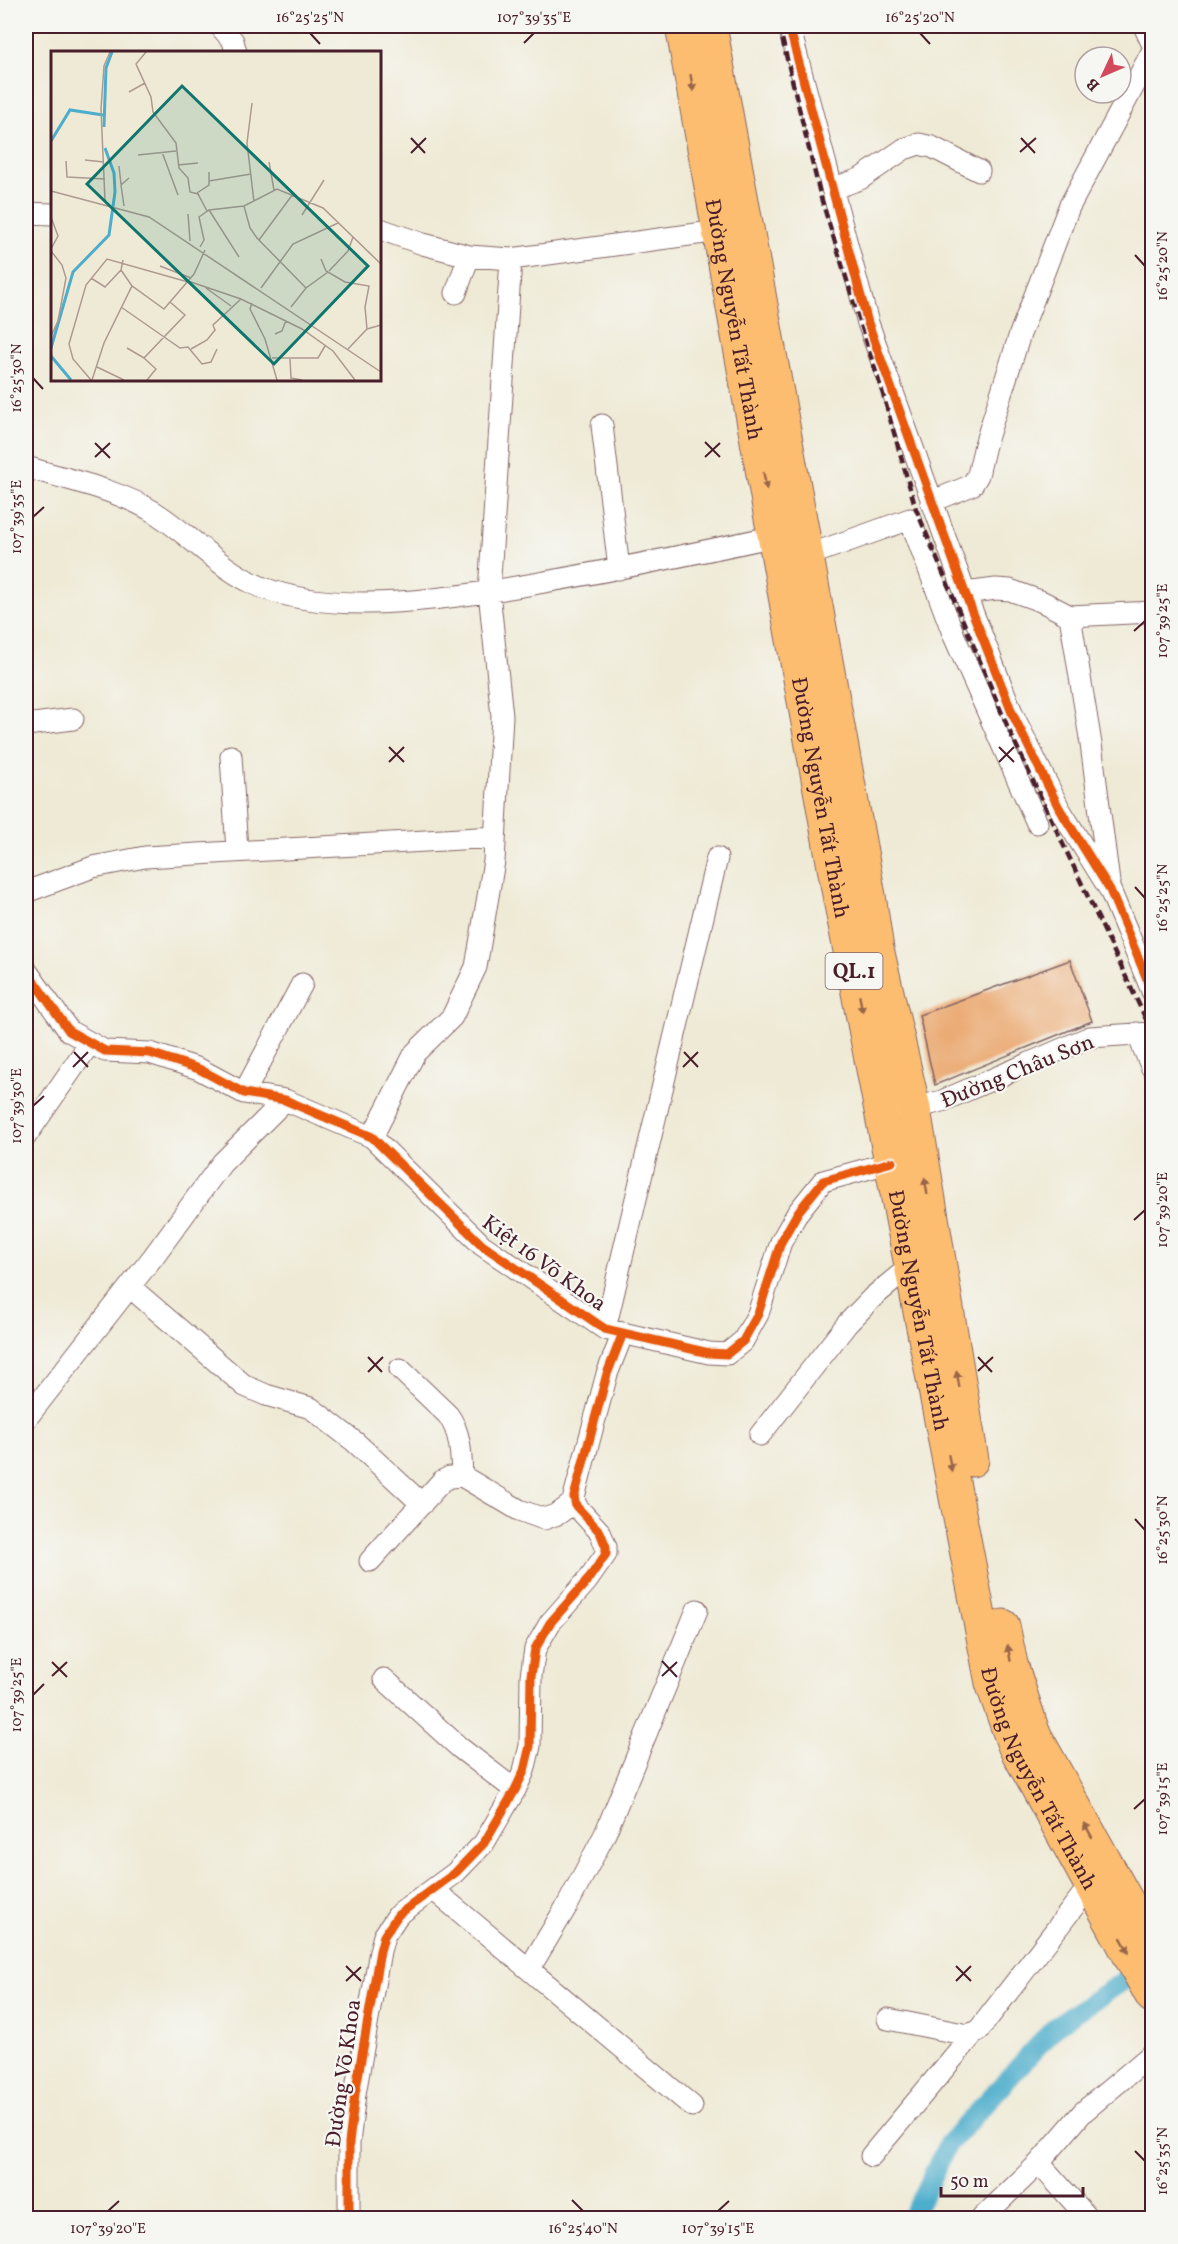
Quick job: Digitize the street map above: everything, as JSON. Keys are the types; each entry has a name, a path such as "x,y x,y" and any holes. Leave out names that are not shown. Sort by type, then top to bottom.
{"main road":[{"name":"Đường Nguyễn Tất Thành","path":"682,26 838,889 898,1112 1011,1664 1033,1732 1152,1996"},
{"name":"Đường Nguyễn Tất Thành","path":"710,26 867,885 898,1112 892,1162 992,1683 1014,1745 1101,1886 1152,1946"}],"street":[{"path":"220,26 233,41 236,51"},
{"path":"789,26 868,323 931,502 1013,715 1059,808 1110,890 1152,991"},
{"path":"1144,26 1152,43"},
{"path":"931,502 972,485 978,475 985,445 1020,334 1069,207 1152,52"},
{"path":"832,189 861,179 904,149 919,144 932,147 979,171"},
{"path":"26,213 51,214"},
{"path":"381,229 423,244 469,256 511,259 719,231"},
{"path":"456,293 469,256"},
{"path":"26,970 69,1031 105,1051 150,1053 190,1065 244,1093 285,1100 372,1137 415,1053 452,1017 476,967 494,861 502,716 489,592 511,259"},
{"path":"602,425 619,569"},
{"path":"26,467 100,489 152,510 240,577 262,587 289,595 318,600 380,602 424,600 489,592 619,569 775,536"},
{"path":"806,556 910,519 954,636 1036,823"},
{"path":"965,592 1010,590 1035,598 1070,616 1152,612"},
{"path":"1070,616 1091,744 1110,890"},
{"path":"26,725 74,719"},
{"path":"231,756 237,851"},
{"path":"26,892 93,867 145,857 495,837"},
{"path":"370,1562 442,1481 450,1478 462,1476 519,1510 544,1519 558,1514 574,1502 575,1487 607,1374 614,1331 717,858"},
{"path":"244,1093 302,984"},
{"path":"1145,1033 1152,1068"},
{"name":"Đường Châu Sơn","path":"898,1112 942,1101 1090,1037 1145,1033"},
{"path":"26,1136 90,1043"},
{"path":"26,1419 137,1293 222,1163 285,1100"},
{"name":"Kiệt 16 Võ Khoa","path":"372,1137 482,1245 614,1331"},
{"path":"614,1331 709,1353 727,1354 743,1341 758,1314 781,1242 798,1212 824,1181 892,1162"},
{"path":"760,1435 846,1324 873,1297 912,1265"},
{"path":"137,1293 231,1375 254,1391 311,1408 355,1442 422,1504"},
{"path":"400,1369 454,1423 458,1432 462,1476"},
{"name":"Đường Võ Khoa","path":"349,2218 349,2143 384,1936 398,1915 455,1873 484,1843 515,1790 528,1759 530,1746 531,1676 535,1649 550,1623 587,1581 606,1554 606,1547 600,1532 574,1502"},
{"path":"529,1969 568,1904 605,1834 698,1610"},
{"path":"384,1679 460,1748 515,1790"},
{"path":"871,2156 1101,1886"},
{"path":"434,1890 692,2106"},
{"path":"888,2019 974,2034"},
{"path":"982,2218 1039,2163 1083,2112 1152,2054"},
{"path":"1039,2163 1088,2218"}],"building":[{"path":"1070,960 1092,1021 935,1085 919,1015"}],"waterway":[{"path":"912,2218 948,2144 1058,2024 1146,1966"}],"railway":[{"path":"779,26 821,198 882,391 916,509 1009,730 1152,1032"}],"cycle path":[{"path":"789,26 868,323 965,593 1013,715 1059,808 1110,890 1152,991"},
{"path":"26,970 69,1031 105,1051 150,1053 199,1069 244,1093 285,1100 372,1137 482,1245 605,1329 709,1353 727,1354 743,1341 758,1314 781,1242 798,1212 823,1181 892,1162"},
{"path":"349,2218 349,2143 355,2094 384,1936 398,1915 455,1873 484,1843 524,1771 530,1746 531,1676 535,1649 550,1623 587,1581 606,1554 606,1547 600,1532 576,1506 574,1497 607,1374 623,1333"}]}
